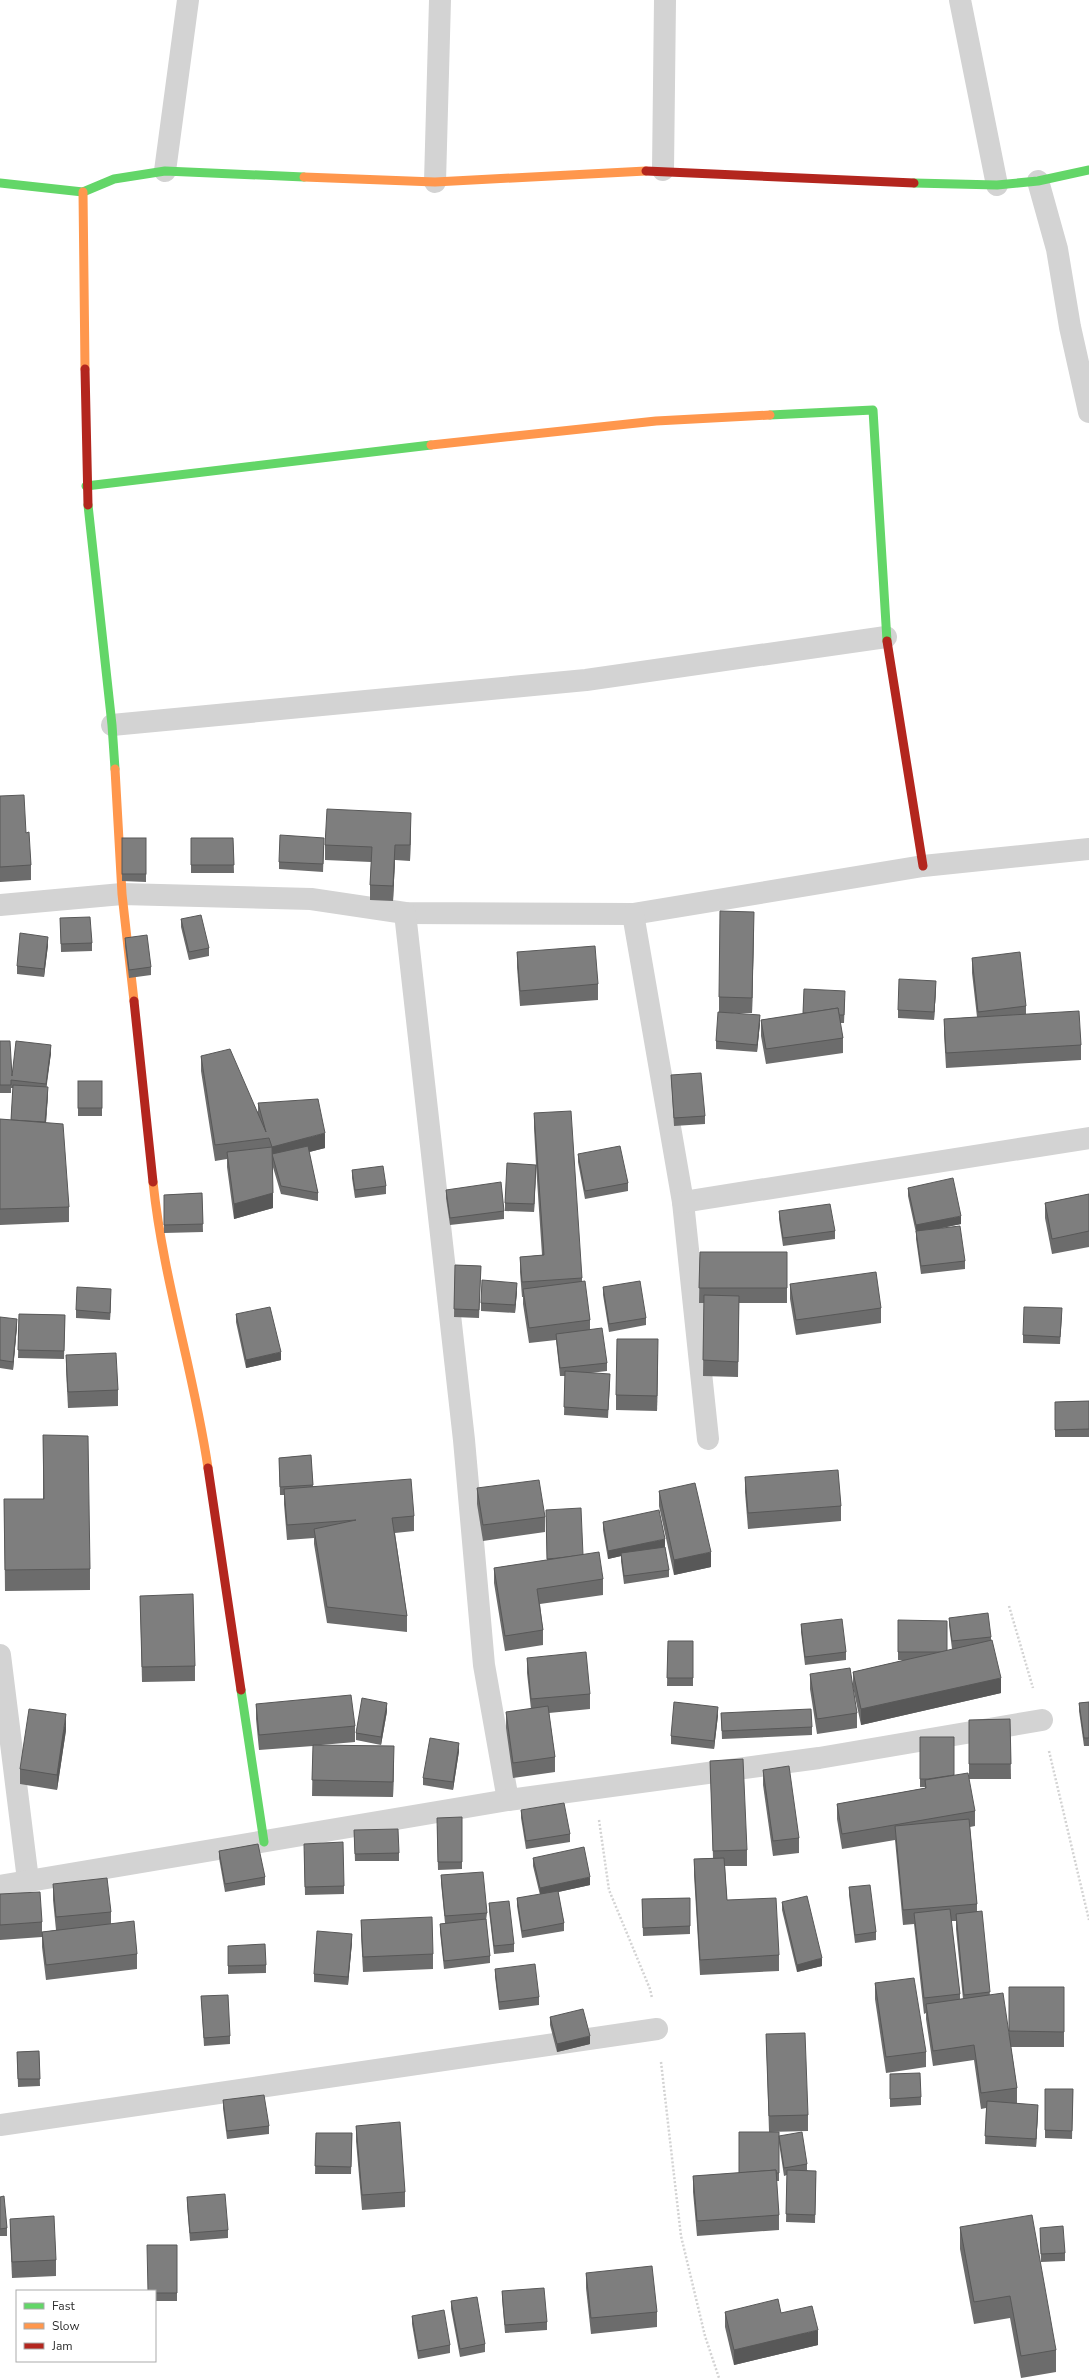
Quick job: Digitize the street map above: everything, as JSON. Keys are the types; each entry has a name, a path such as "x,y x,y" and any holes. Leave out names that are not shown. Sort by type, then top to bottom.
{"street":[{"path":"165,171 188,0"},
{"path":"434,182 440,0"},
{"path":"663,170 665,0"},
{"path":"960,0 997,185"},
{"path":"0,183 83,192 114,180 165,171 434,182 663,170 916,183 997,185 1038,181 1089,170"},
{"path":"1038,181 1057,248 1070,327 1089,412"},
{"path":"83,192 86,486 112,725 122,894 157,1219 202,1427 264,1842"},
{"path":"86,486 356,453 656,421 873,410 886,637 923,866"},
{"path":"112,725 586,680 886,637"},
{"path":"0,905 122,894 311,899 405,913 633,914 923,866 1089,849"},
{"path":"405,913 464,1440 484,1665 508,1800"},
{"path":"633,914 683,1202 708,1439"},
{"path":"683,1202 1089,1138"},
{"path":"0,1655 28,1880"},
{"path":"0,1886 28,1880 264,1842 508,1800 819,1758 1042,1720"},
{"path":"0,2125 657,2029"}],"path":[{"path":"1009,1606 1042,1720 1089,1920"},
{"path":"594,1788 609,1890 650,1989 657,2029 681,2236 705,2336 719,2378"}],"building":[{"path":"24,795 26,833 29,832 31,865 0,867 0,796"},
{"path":"327,809 411,813 410,845 395,845 393,886 370,885 372,847 325,845"},
{"path":"280,835 324,838 323,864 279,862"},
{"path":"122,838 146,838 146,874 122,874"},
{"path":"191,838 233,838 234,865 191,865"},
{"path":"720,911 754,912 752,998 719,997"},
{"path":"201,915 209,948 189,952 181,919"},
{"path":"90,917 92,943 61,944 60,918"},
{"path":"20,933 48,937 44,969 17,966"},
{"path":"147,935 151,967 129,970 125,938"},
{"path":"595,946 598,984 520,991 517,952"},
{"path":"1020,952 1026,1006 978,1012 972,958"},
{"path":"899,979 936,981 934,1012 898,1010"},
{"path":"804,989 845,991 844,1015 839,1015 838,1008 803,1013"},
{"path":"838,1008 843,1038 766,1049 761,1020"},
{"path":"1079,1011 1081,1045 946,1053 944,1019"},
{"path":"718,1012 760,1015 757,1045 716,1041"},
{"path":"0,1041 10,1041 12,1076 16,1041 51,1045 46,1084 11,1080 11,1085 0,1085"},
{"path":"230,1049 266,1132 258,1103 318,1099 325,1133 272,1147 269,1138 215,1145 201,1056"},
{"path":"701,1073 705,1116 674,1118 671,1075"},
{"path":"78,1081 102,1081 102,1108 78,1108"},
{"path":"13,1085 48,1087 45,1122 11,1120"},
{"path":"571,1111 582,1278 522,1282 520,1257 544,1255 534,1113"},
{"path":"0,1119 63,1124 69,1207 0,1209"},
{"path":"308,1146 318,1193 281,1186 272,1154"},
{"path":"620,1146 628,1183 585,1191 578,1154"},
{"path":"272,1147 273,1193 234,1204 227,1152"},
{"path":"507,1163 536,1165 534,1204 505,1203"},
{"path":"383,1166 386,1186 355,1190 352,1170"},
{"path":"953,1178 961,1216 916,1225 908,1188"},
{"path":"501,1182 504,1211 450,1218 446,1190"},
{"path":"202,1193 203,1224 164,1225 164,1195"},
{"path":"1089,1194 1089,1231 1052,1239 1045,1203"},
{"path":"830,1204 835,1231 783,1238 779,1211"},
{"path":"960,1226 965,1261 921,1266 916,1231"},
{"path":"700,1252 787,1252 787,1288 699,1288"},
{"path":"455,1265 481,1266 479,1310 454,1309"},
{"path":"876,1272 881,1308 796,1320 790,1284"},
{"path":"482,1280 517,1283 515,1305 481,1303"},
{"path":"585,1281 590,1320 529,1328 523,1289"},
{"path":"640,1281 646,1318 609,1324 603,1287"},
{"path":"77,1287 111,1289 110,1313 76,1310"},
{"path":"704,1295 739,1296 738,1362 703,1360"},
{"path":"270,1307 281,1352 246,1360 236,1314"},
{"path":"1024,1307 1062,1308 1060,1337 1023,1335"},
{"path":"19,1314 65,1315 64,1351 18,1350"},
{"path":"0,1317 17,1319 13,1362 0,1360"},
{"path":"602,1328 607,1363 560,1368 556,1334"},
{"path":"617,1339 658,1339 657,1396 616,1395"},
{"path":"116,1353 118,1390 68,1392 66,1355"},
{"path":"565,1371 610,1374 608,1410 564,1407"},
{"path":"1089,1401 1089,1429 1055,1430 1055,1402"},
{"path":"43,1435 88,1436 90,1569 5,1570 4,1499 44,1499"},
{"path":"311,1455 313,1485 280,1487 279,1458"},
{"path":"838,1470 841,1506 748,1513 745,1477"},
{"path":"411,1479 414,1516 392,1518 407,1616 327,1607 314,1529 356,1520 287,1525 284,1489"},
{"path":"539,1480 545,1517 483,1525 477,1488"},
{"path":"695,1483 711,1552 674,1560 659,1491"},
{"path":"581,1508 583,1555 547,1559 546,1510"},
{"path":"659,1510 665,1539 608,1551 603,1522"},
{"path":"665,1547 669,1570 624,1576 621,1553"},
{"path":"599,1552 603,1579 537,1589 543,1630 505,1636 494,1568"},
{"path":"193,1594 195,1666 142,1667 140,1596"},
{"path":"988,1613 991,1637 952,1641 949,1618"},
{"path":"842,1619 846,1652 805,1657 801,1624"},
{"path":"898,1620 947,1621 947,1651 898,1652"},
{"path":"992,1640 1001,1678 861,1709 853,1672"},
{"path":"668,1641 693,1641 693,1678 667,1678"},
{"path":"586,1652 590,1694 531,1699 527,1658"},
{"path":"850,1668 857,1713 817,1719 810,1674"},
{"path":"351,1695 355,1726 259,1735 256,1704"},
{"path":"362,1698 387,1703 381,1737 356,1733"},
{"path":"674,1702 718,1707 714,1741 671,1736"},
{"path":"1089,1702 1089,1738 1084,1738 1079,1703"},
{"path":"548,1706 555,1757 513,1763 506,1712"},
{"path":"29,1709 66,1714 57,1775 20,1769"},
{"path":"811,1709 812,1727 722,1731 721,1713"},
{"path":"1010,1719 1011,1764 969,1764 969,1720"},
{"path":"920,1737 954,1737 954,1775 920,1779"},
{"path":"430,1738 459,1743 453,1782 423,1778"},
{"path":"313,1745 394,1746 393,1782 312,1780"},
{"path":"743,1759 747,1850 713,1851 710,1761"},
{"path":"789,1766 799,1838 773,1841 763,1770"},
{"path":"968,1773 975,1811 842,1834 837,1804 926,1788 925,1780"},
{"path":"564,1803 570,1834 526,1841 521,1810"},
{"path":"462,1817 462,1862 438,1862 437,1818"},
{"path":"969,1819 977,1904 903,1910 895,1826"},
{"path":"398,1829 399,1853 355,1854 354,1830"},
{"path":"343,1842 344,1886 305,1887 304,1844"},
{"path":"258,1844 265,1877 225,1884 219,1851"},
{"path":"584,1847 590,1877 540,1888 533,1858"},
{"path":"724,1858 727,1900 776,1898 779,1955 700,1960 694,1859"},
{"path":"483,1872 487,1913 445,1916 441,1875"},
{"path":"107,1878 111,1912 56,1917 53,1884"},
{"path":"870,1885 876,1932 855,1935 849,1887"},
{"path":"558,1891 564,1923 522,1931 517,1898"},
{"path":"40,1892 42,1922 0,1925 0,1894"},
{"path":"807,1896 822,1958 797,1965 782,1902"},
{"path":"690,1898 690,1926 643,1928 642,1899"},
{"path":"509,1901 514,1944 494,1946 489,1903"},
{"path":"950,1909 960,1994 924,1998 914,1913"},
{"path":"982,1911 990,1992 964,1995 956,1914"},
{"path":"432,1917 433,1954 363,1957 361,1920"},
{"path":"486,1919 490,1956 444,1961 440,1924"},
{"path":"134,1921 137,1954 46,1965 42,1932"},
{"path":"317,1931 352,1934 348,1977 314,1974"},
{"path":"265,1944 266,1965 228,1966 228,1946"},
{"path":"535,1964 539,1997 499,2002 495,1969"},
{"path":"914,1978 926,2052 886,2057 875,1983"},
{"path":"1009,1987 1064,1987 1064,2032 1009,2031"},
{"path":"1003,1993 1017,2088 981,2093 974,2045 933,2051 926,2004"},
{"path":"228,1995 230,2036 204,2038 201,1996"},
{"path":"583,2009 590,2036 557,2044 550,2017"},
{"path":"805,2033 808,2115 769,2116 766,2034"},
{"path":"39,2051 40,2079 18,2079 17,2052"},
{"path":"920,2073 921,2097 890,2099 890,2074"},
{"path":"1045,2089 1073,2089 1072,2131 1045,2130"},
{"path":"264,2095 269,2126 227,2131 223,2100"},
{"path":"987,2101 1038,2105 1036,2139 985,2136"},
{"path":"400,2122 405,2192 362,2195 356,2126"},
{"path":"739,2132 779,2132 779,2173 776,2173 776,2170 739,2173"},
{"path":"802,2132 807,2164 784,2168 779,2136"},
{"path":"316,2133 352,2133 351,2167 315,2166"},
{"path":"776,2170 779,2215 697,2221 693,2176"},
{"path":"787,2170 816,2171 815,2215 786,2214"},
{"path":"225,2194 228,2230 190,2233 187,2197"},
{"path":"4,2196 7,2228 0,2229 0,2197"},
{"path":"1032,2215 1056,2350 1021,2356 1010,2296 974,2302 960,2227"},
{"path":"54,2216 56,2260 12,2262 10,2219"},
{"path":"1063,2226 1065,2253 1041,2254 1040,2228"},
{"path":"147,2245 177,2245 177,2293 156,2293 156,2290 148,2290"},
{"path":"652,2266 657,2312 591,2318 586,2273"},
{"path":"544,2288 547,2322 505,2325 502,2291"},
{"path":"477,2297 485,2344 460,2349 451,2301"},
{"path":"778,2299 781,2313 812,2306 818,2330 734,2350 725,2312"},
{"path":"444,2310 450,2345 418,2351 412,2316"}],"traffic: fast":[{"path":"914,183 997,185 1038,181 1089,170"},
{"path":"0,183 83,192 114,179 165,171 304,177"},
{"path":"770,415 873,410 887,641"},
{"path":"86,486 431,445"},
{"path":"88,505 112,725 115,769"},
{"path":"241,1690 264,1842"}],"traffic: slow":[{"path":"304,177 435,182 646,171"},
{"path":"83,192 85,369"},
{"path":"431,445 656,421 770,415"},
{"path":"115,769 122,894 134,1001"},
{"path":"153,1182 164,1254 195,1396 208,1468"}],"traffic: jam":[{"path":"646,171 914,183"},
{"path":"85,369 88,505"},
{"path":"887,641 923,866"},
{"path":"134,1001 153,1182"},
{"path":"208,1468 241,1690"}]}
